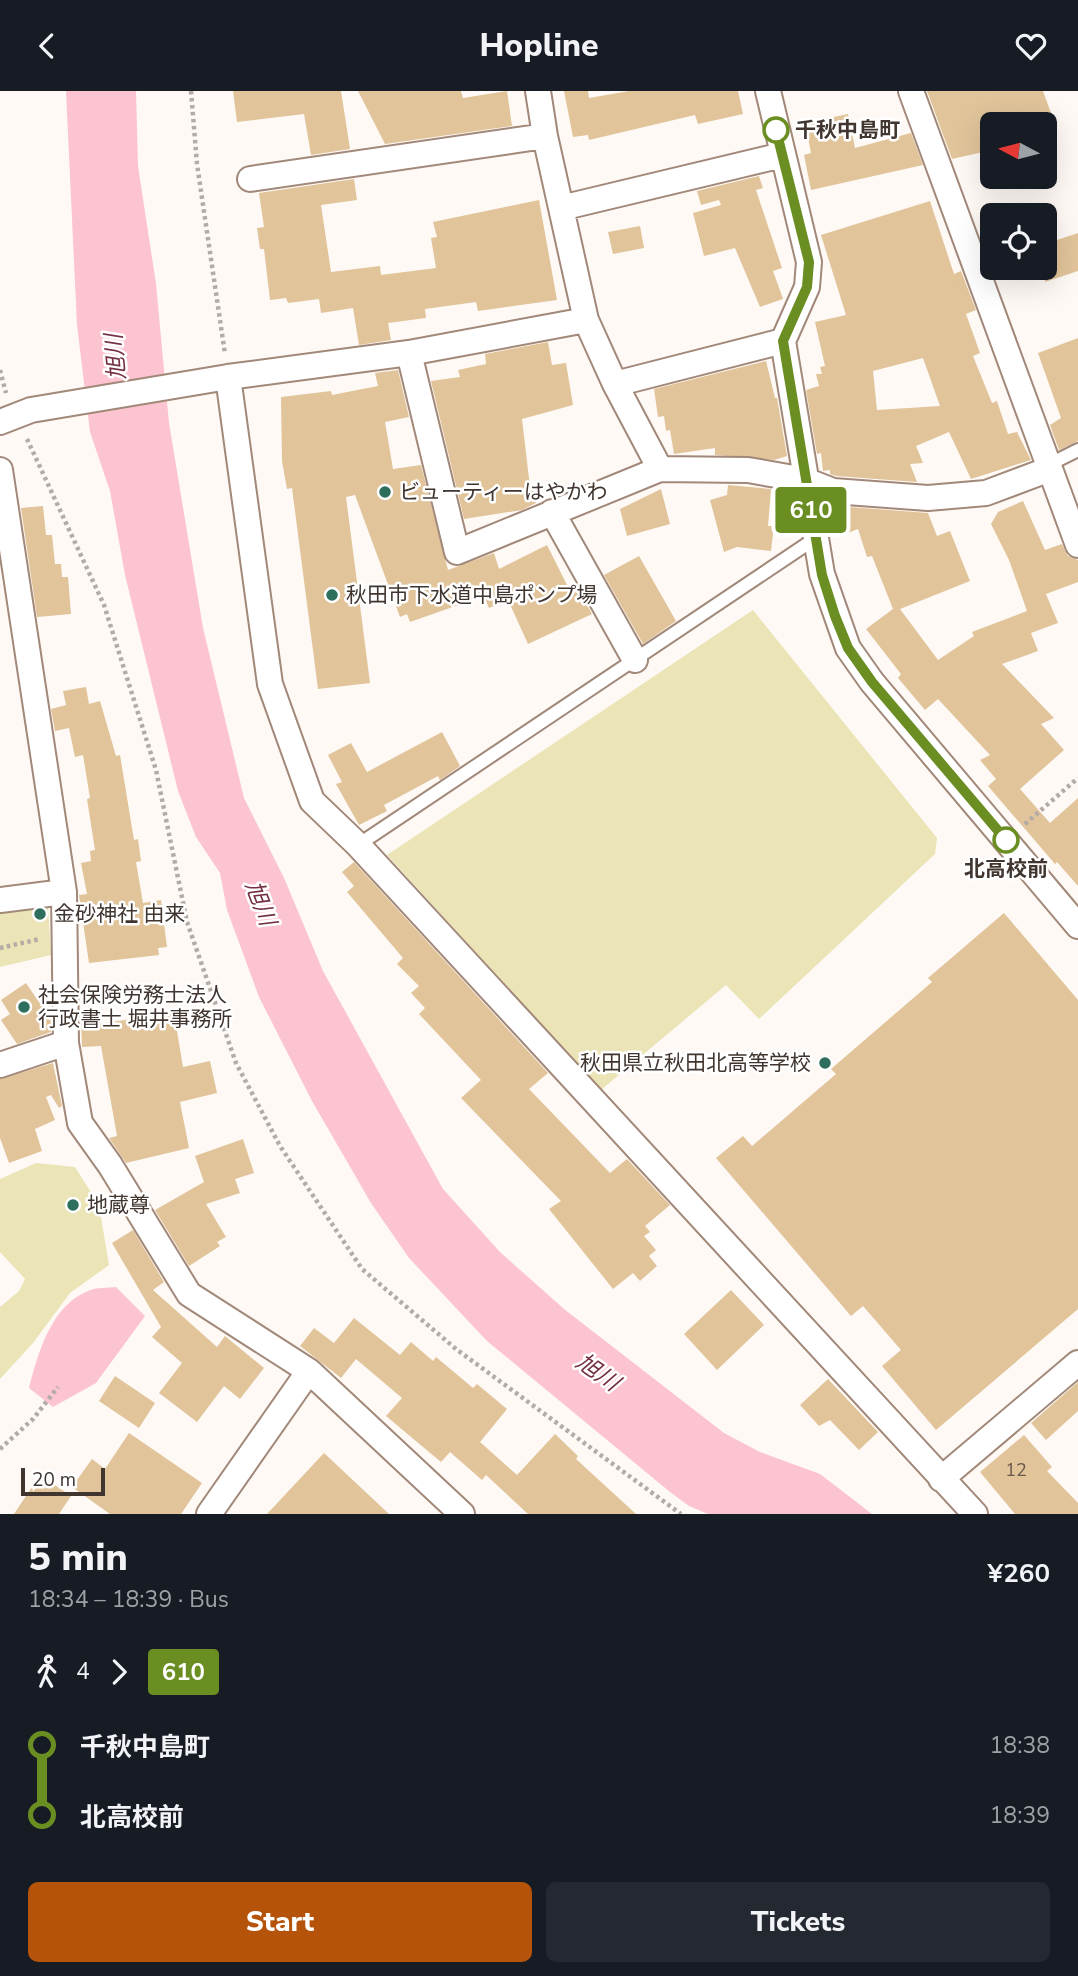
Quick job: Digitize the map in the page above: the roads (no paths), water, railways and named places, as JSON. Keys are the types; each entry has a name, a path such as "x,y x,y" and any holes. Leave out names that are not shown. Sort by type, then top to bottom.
{"street":[{"path":"538,91 545,136 586,320 615,384 660,469"},
{"path":"768,91 809,262 807,287 783,341 825,585 848,648 872,682 1078,926"},
{"path":"911,91 1078,545"},
{"path":"250,179 545,136"},
{"path":"561,208 782,155"},
{"path":"16,416 186,383 409,353 586,320"},
{"path":"615,384 783,341"},
{"path":"409,353 457,552 660,469 748,470 805,480 833,491 928,498 986,493 1049,467"},
{"path":"228,377 270,684 312,801 358,845 975,1514"},
{"path":"0,470 7,566 64,892 66,1042 80,1123 110,1164 189,1294 309,1371 462,1514"},
{"path":"552,512 635,660"},
{"path":"0,900 64,892"},
{"path":"0,1065 66,1042"},
{"path":"941,1479 1078,1363"},
{"path":"209,1514 309,1371"}],"lane":[{"path":"1049,467 1078,450"},
{"path":"358,845 816,538"}],"water":[{"name":"旭川","path":"66,91 136,91 138,166 156,284 169,423 203,628 244,798 284,878 323,971 443,1189 500,1252 564,1309 724,1433 760,1452 820,1474 872,1514 708,1514 689,1506 670,1492 487,1341 409,1258 371,1203 312,1101 259,997 227,910 220,873 196,837 178,791 125,575 110,491 90,432 77,325"},
{"path":"116,1287 145,1316 96,1383 53,1407 29,1388 48,1332 55,1319 75,1298 98,1288"}],"place":[{"name":"千秋中島町","path":"776,130"},
{"name":"ビューティーはやかわ","path":"385,492"},
{"name":"秋田市下水道中島ポンプ場","path":"332,595"},
{"name":"北高校前","path":"1006,840"},
{"name":"金砂神社 由来","path":"40,914"},
{"name":"社会保険労務士法人 行政書士 堀井事務所","path":"24,1007"},
{"name":"秋田県立秋田北高等学校","path":"825,1063"},
{"name":"地蔵尊","path":"73,1205"}]}
